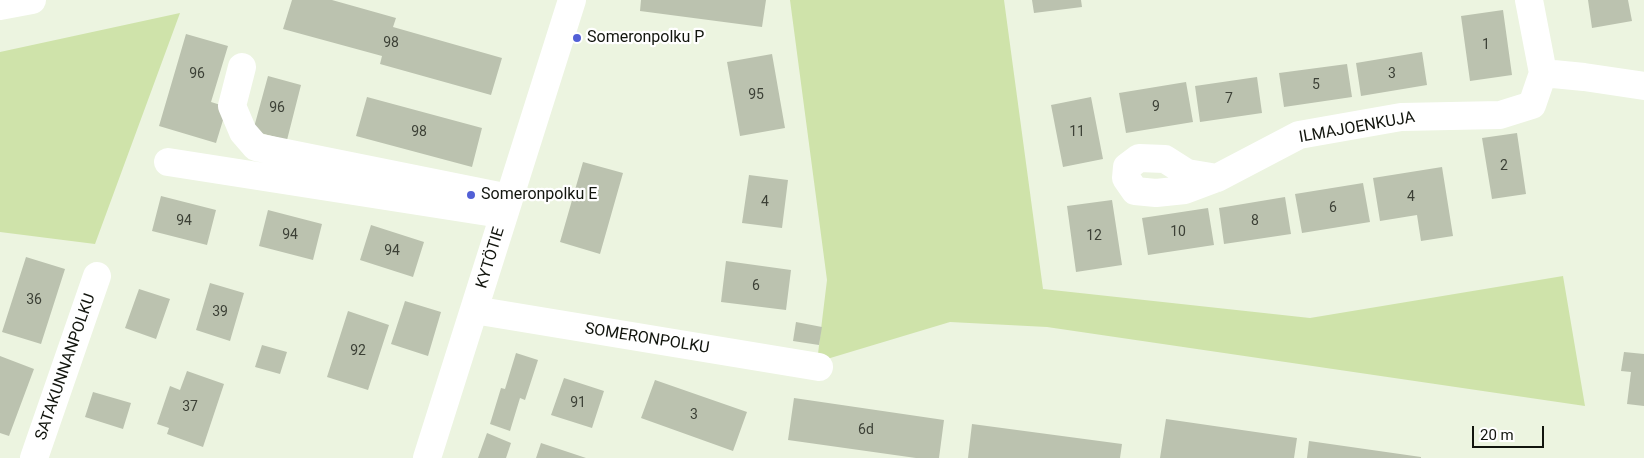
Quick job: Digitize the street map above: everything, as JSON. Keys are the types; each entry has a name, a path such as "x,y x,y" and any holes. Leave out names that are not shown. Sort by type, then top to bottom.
{"street":[{"path":"0,6 32,0"},
{"name":"KYTÖTIE","path":"427,458 572,0"},
{"path":"1529,0 1543,74 1584,77 1644,86"},
{"path":"242,67 232,106 243,132 256,147 507,206"},
{"name":"ILMAJOENKUJA","path":"1217,178 1299,135 1401,117 1500,115 1532,105 1543,74"},
{"path":"168,162 507,206"},
{"name":"SATAKUNNANPOLKU","path":"34,458 97,276"},
{"name":"SOMERONPOLKU","path":"474,310 819,367"}],"green space":[{"path":"790,0 1004,0 1043,289 1310,318 1563,276 1585,406 1047,327 950,322 817,362 827,280"},
{"path":"180,13 95,244 0,232 0,52"}],"building":[{"path":"292,0 332,0 396,18 393,27 502,58 491,95 380,64 382,56 283,29"},
{"path":"641,0 766,0 762,27 640,11"},
{"path":"1032,0 1081,0 1082,7 1034,13"},
{"path":"1588,0 1628,0 1632,21 1592,28"},
{"path":"1503,10 1512,75 1470,81 1461,16"},
{"path":"186,34 228,46 211,102 227,107 216,143 159,126"},
{"path":"1422,52 1427,85 1361,96 1356,63"},
{"path":"772,54 785,128 740,136 727,62"},
{"path":"1347,64 1352,97 1284,107 1279,73"},
{"path":"268,76 301,85 287,140 253,131"},
{"path":"1257,77 1262,113 1200,122 1195,86"},
{"path":"1186,82 1193,122 1126,133 1119,93"},
{"path":"367,97 482,128 472,167 356,136"},
{"path":"1091,97 1103,159 1063,167 1051,105"},
{"path":"1517,133 1526,194 1492,199 1482,138"},
{"path":"583,162 623,173 600,254 560,242"},
{"path":"1442,167 1453,236 1421,241 1417,215 1380,221 1373,178"},
{"path":"749,175 788,180 782,228 742,223"},
{"path":"1363,183 1370,222 1302,233 1295,194"},
{"path":"161,196 216,210 207,245 152,231"},
{"path":"1285,197 1291,234 1224,244 1219,208"},
{"path":"1112,200 1122,265 1076,272 1067,206"},
{"path":"1208,208 1214,245 1148,255 1142,218"},
{"path":"268,210 322,224 313,260 259,246"},
{"path":"371,225 424,242 413,277 360,260"},
{"path":"26,257 65,269 41,344 2,332"},
{"path":"726,261 791,270 786,310 721,302"},
{"path":"210,283 244,293 230,341 196,330"},
{"path":"139,289 170,299 156,339 125,328"},
{"path":"405,301 441,312 428,356 391,344"},
{"path":"348,311 389,325 368,390 327,377"},
{"path":"796,322 822,327 819,345 793,341"},
{"path":"262,345 287,352 280,374 255,367"},
{"path":"1624,352 1644,354 1644,406 1627,404 1631,372 1621,371"},
{"path":"516,353 538,360 525,400 520,398 510,431 490,424 501,388 505,389"},
{"path":"0,356 34,369 9,436 0,433"},
{"path":"187,371 224,384 203,447 167,434 169,428 157,424 170,386 180,390"},
{"path":"564,378 604,391 592,428 551,415"},
{"path":"655,380 747,412 733,451 641,418"},
{"path":"93,392 131,403 123,429 85,417"},
{"path":"794,398 944,420 939,458 916,458 788,440"},
{"path":"1166,419 1297,438 1294,458 1160,458"},
{"path":"972,424 1122,444 1120,458 968,458"},
{"path":"487,433 511,443 506,458 478,458"},
{"path":"1309,441 1421,457 1421,458 1307,458"},
{"path":"541,443 586,458 536,458"}],"place":[{"name":"Someronpolku P","path":"577,38"},
{"name":"Someronpolku E","path":"471,195"}]}
